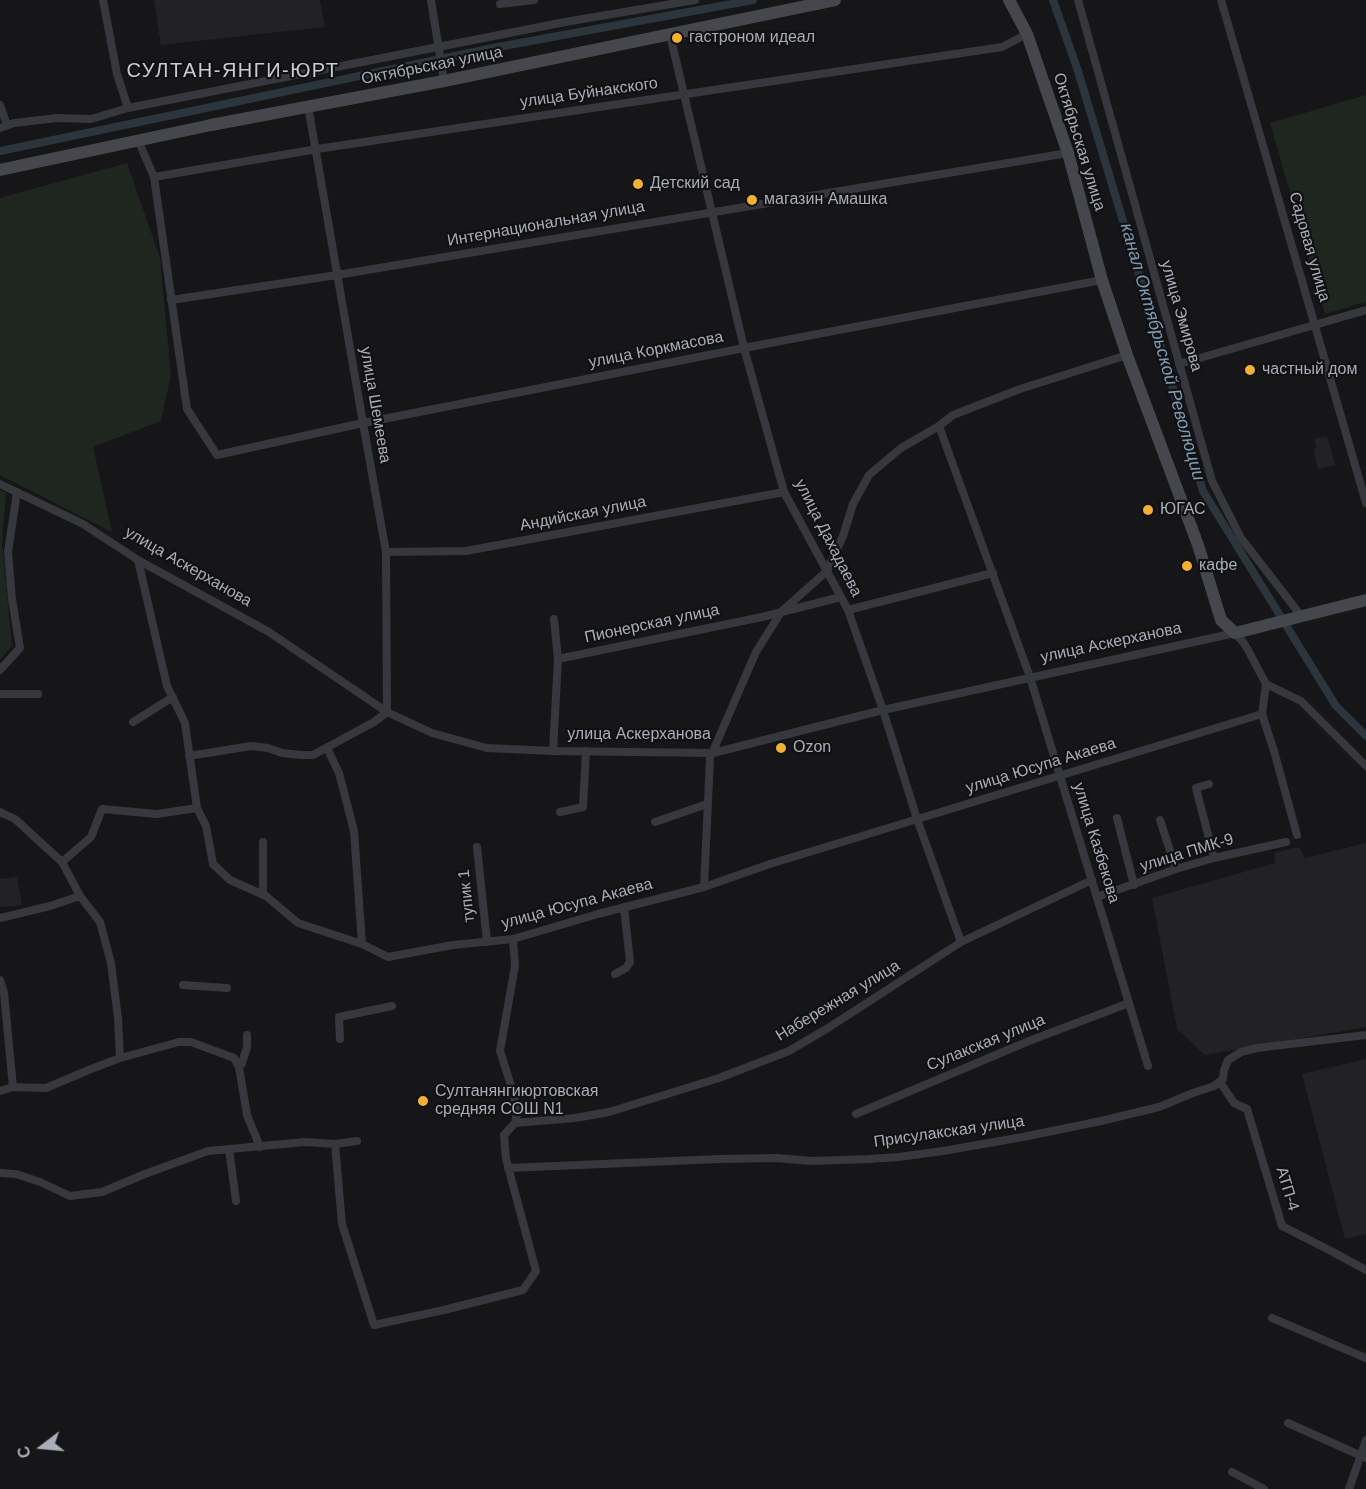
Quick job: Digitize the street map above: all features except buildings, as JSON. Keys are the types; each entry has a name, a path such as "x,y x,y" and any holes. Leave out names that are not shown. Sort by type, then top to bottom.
{"street":[{"path":"103,0 117,74 128,108"},
{"path":"431,0 444,81"},
{"path":"500,4 534,0"},
{"path":"0,105 3,127 14,123 57,118 91,119 128,108 565,22 694,0"},
{"name":"Октябрьская улица","path":"0,170 138,140 444,81 835,0"},
{"name":"Октябрьская улица","path":"1009,0 1027,34 1068,153 1102,280 1198,545 1221,620 1235,633"},
{"name":"улица Эмирова","path":"1078,0 1212,482 1241,538 1298,618"},
{"name":"Садовая улица","path":"1221,0 1366,503"},
{"name":"улица Буйнакского","path":"154,177 316,149 1002,47 1027,34"},
{"name":"улица Дахадаева","path":"670,35 744,348 784,492 848,610 883,710 917,819 962,942"},
{"name":"улица Шемеева","path":"308,106 386,552 387,712"},
{"path":"138,140 154,177 171,300"},
{"name":"Интернациональная улица","path":"171,300 337,275 1068,153"},
{"name":"улица Коркмасова","path":"171,300 187,409 217,454 744,348 1102,280"},
{"path":"1179,364 1366,310"},
{"path":"704,887 707,804 712,753 756,652 781,612 827,571 843,536 853,504 869,475 901,448 953,415 1020,389 1127,354"},
{"name":"улица Казбекова","path":"939,426 1030,677 1148,1066"},
{"name":"улица Аскерханова","path":"0,484 83,524 138,560 269,632 387,712 432,733 487,748 712,753 883,710 1262,627 1366,600"},
{"path":"0,670 20,648 12,599 9,552 17,492"},
{"name":"Андийская улица","path":"386,552 466,551 784,492"},
{"name":"улица Юсупа Акаева","path":"138,560 167,686 185,723 197,808 206,826 213,864 230,880 263,895 298,923 362,944 388,957 453,945 513,939 704,887 770,864 1262,714"},
{"path":"848,610 993,573"},
{"name":"Пионерская улица","path":"558,659 781,612 841,597"},
{"path":"553,751 558,659 554,619"},
{"path":"1235,633 1248,650 1266,684 1262,714 1298,835"},
{"path":"1266,684 1301,701 1366,766"},
{"path":"0,694 38,694"},
{"path":"133,722 173,697"},
{"path":"189,756 251,746 282,753 313,754 374,722 387,712"},
{"path":"327,748 339,773 354,831 362,944"},
{"path":"560,812 583,807 586,751"},
{"path":"1209,784 1196,788 1214,858"},
{"path":"655,822 707,804"},
{"path":"62,862 91,837 102,809 157,814 197,808"},
{"path":"0,812 15,819 62,862 80,896 100,922 111,963 120,1058"},
{"path":"1117,818 1134,885"},
{"path":"1160,819 1176,869"},
{"path":"263,842 263,895"},
{"name":"улица ПМК-9","path":"1097,897 1176,869 1286,842"},
{"name":"тупик 1","path":"477,847 487,942"},
{"name":"Набережная улица","path":"515,1123 576,1118 609,1112 719,1078 789,1051 962,942 1092,880"},
{"path":"0,918 80,896"},
{"path":"615,974 626,968 630,962 624,907"},
{"path":"335,1144 342,1224 374,1325 523,1290 536,1271 508,1168 504,1136 515,1123 517,1113 514,1095 500,1051 515,966 513,939"},
{"path":"0,980 4,993 13,1087"},
{"path":"183,985 227,988"},
{"name":"Сулакская улица","path":"856,1114 1029,1041 1129,1003"},
{"path":"340,1039 339,1017 392,1005"},
{"path":"239,1067 247,1047 247,1035"},
{"path":"1220,1082 1228,1060 1241,1052 1257,1048 1366,1035"},
{"path":"0,1091 13,1087 46,1088 120,1058 179,1042 191,1042 234,1058 239,1067 247,1115 260,1147"},
{"name":"Присулакская улица","path":"508,1168 720,1159 776,1158 813,1161 899,1157 1023,1137 1111,1119 1160,1107 1220,1082"},
{"name":"АТП-4","path":"1220,1082 1234,1103 1247,1109 1282,1226 1366,1270"},
{"path":"0,1173 16,1174 70,1196 102,1192 208,1151 305,1142 335,1144 357,1141"},
{"path":"230,1149 236,1201"},
{"path":"1272,1318 1366,1358"},
{"path":"1288,1423 1364,1457"},
{"path":"1349,1489 1364,1457 1366,1440"},
{"path":"1232,1473 1264,1489"}],"shaded area":[{"path":"154,0 320,0 325,27 161,45"},
{"path":"1366,95 1366,302 1325,314 1270,123"},
{"path":"127,163 160,258 171,375 161,421 93,447 112,532 0,475 0,198"},
{"path":"1327,436 1335,465 1318,469 1313,449 1317,448 1314,439"},
{"path":"0,490 6,493 2,544 12,646 0,660"},
{"path":"1366,843 1366,1027 1205,1055 1177,1029 1152,898 1275,863 1274,853 1299,847 1305,858"},
{"path":"17,877 22,905 0,907 0,879"},
{"path":"1366,1059 1366,1234 1345,1239 1302,1074"}],"waterway":[{"path":"0,151 498,47 753,0"},
{"name":"канал Октябрьской Революции","path":"1053,0 1078,71 1203,491 1336,706 1366,736"}],"place":[{"name":"гастроном идеал","path":"677,38"},
{"name":"Детский сад","path":"638,184"},
{"name":"магазин Амашка","path":"752,200"},
{"name":"частный дом","path":"1250,370"},
{"name":"ЮГАС","path":"1148,510"},
{"name":"кафе","path":"1187,566"},
{"name":"Ozon","path":"781,748"},
{"name":"Султанянгиюртовская средняя СОШ N1","path":"423,1101"}],"district":[{"name":"СУЛТАН-ЯНГИ-ЮРТ","path":"233,71"}]}
